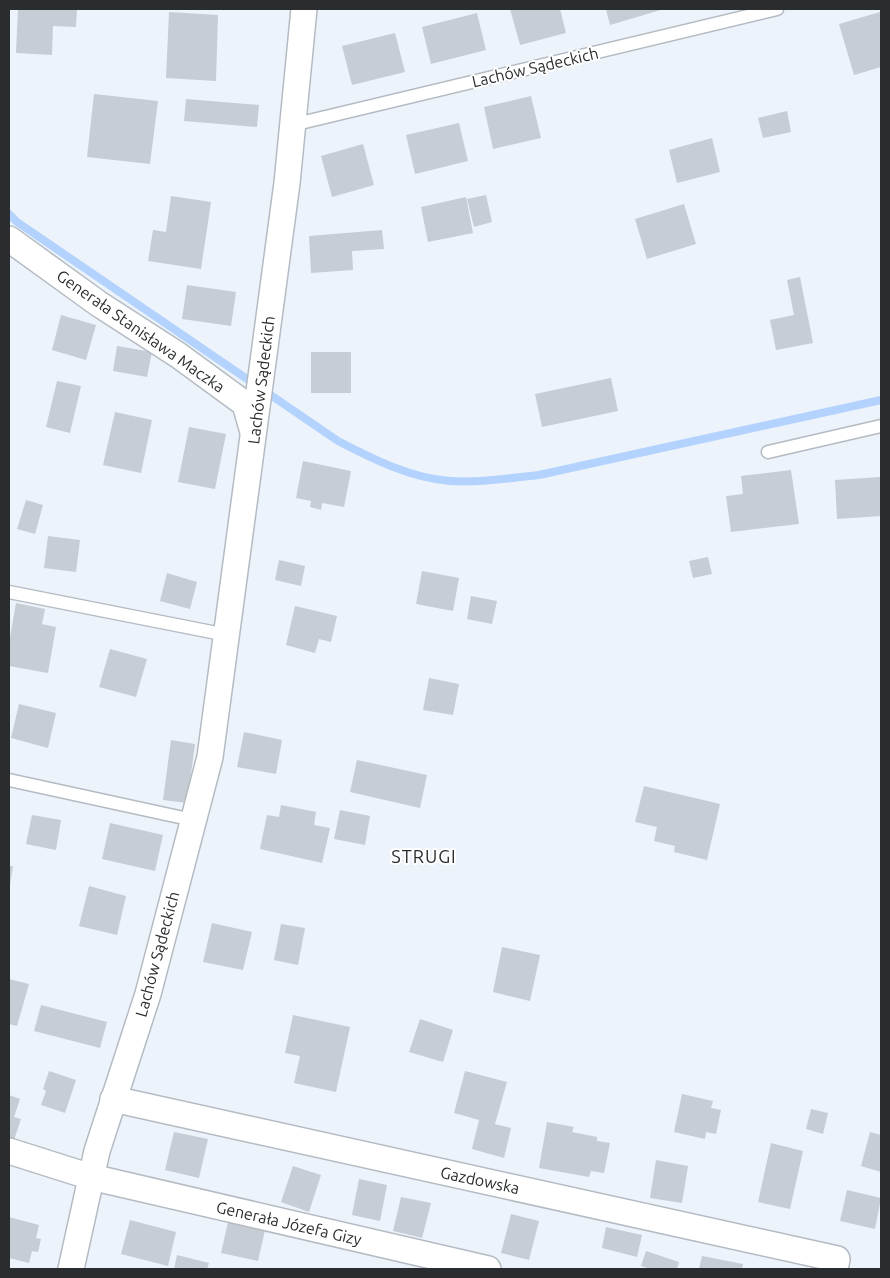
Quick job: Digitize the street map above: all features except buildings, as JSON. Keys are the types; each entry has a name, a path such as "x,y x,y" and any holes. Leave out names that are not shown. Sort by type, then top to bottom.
{"street":[{"name":"Lachów Sądeckich","path":"71,1269 91,1178 113,1099 148,994 210,757 254,436 292,125 304,9"},
{"name":"Generała Stanisława Maczka","path":"9,239 99,304 178,355 245,404 254,436"},
{"name":"Gazdowska","path":"113,1099 837,1259 835,1269"},
{"name":"Generała Józefa Gizy","path":"9,1151 91,1178 488,1269"}],"lane":[{"name":"Lachów Sądeckich","path":"292,125 777,9"},
{"path":"768,452 881,426"},
{"path":"9,592 227,635"},
{"path":"9,780 193,820"}],"waterway":[{"path":"9,214 17,222 338,441 392,467 435,479 472,481 539,475 881,400"}],"district":[{"name":"STRUGI","path":"424,857"}]}
